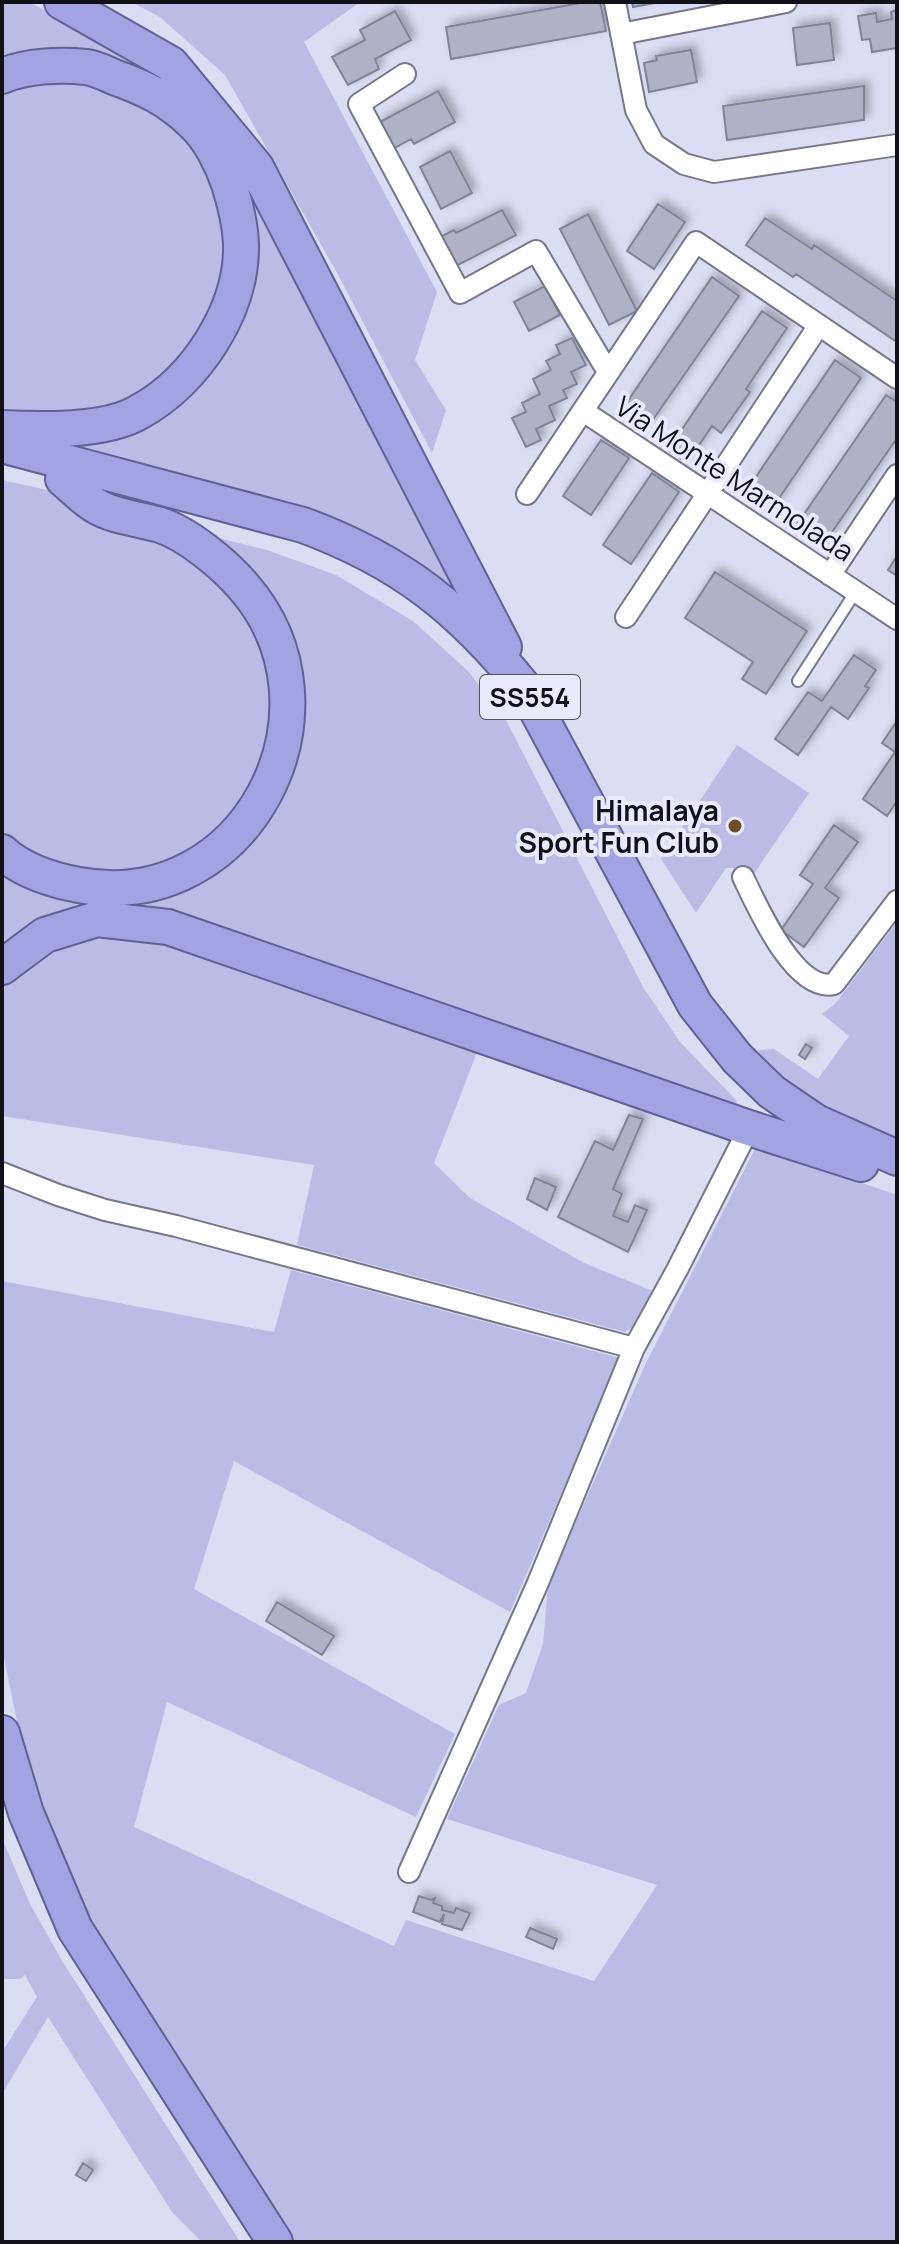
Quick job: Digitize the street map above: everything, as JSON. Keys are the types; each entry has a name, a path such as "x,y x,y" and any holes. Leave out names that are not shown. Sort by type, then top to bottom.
{"highway":[{"path":"62,2 171,64 256,167 526,690"},
{"path":"2,76 20,69 87,67 152,90 194,123 223,166 237,208 241,245 236,279 224,319 203,356 172,390 137,414 87,427 40,430 2,428"},
{"name":"SS554","path":"2,445 303,525 347,541 424,587 494,650 526,690 695,1005 729,1048 772,1092 816,1122 897,1158"},
{"name":"SS554","path":"2,463 333,556 409,599 446,629 485,668 518,715 659,979 687,1025 733,1083 784,1124 861,1164 897,1176"},
{"path":"2,852 32,871 65,882 102,889 130,888 173,876 205,860 247,823 271,782 282,753 286,695 282,658 261,611 244,586 211,555 165,527 97,507 63,479"},
{"path":"2,967 45,935 97,919 168,927 861,1164"},
{"path":"2,1733 26,1813 75,1929 275,2242"},
{"path":"2,1799 19,1848 62,1943 253,2242"}],"street":[{"path":"615,2 636,110 654,144 684,164 714,172 897,145"},
{"path":"621,34 781,2"},
{"path":"405,74 359,104 460,293 536,251 608,372"},
{"path":"527,494 696,242 897,378"},
{"path":"626,617 819,325"},
{"name":"Via Monte Marmolada","path":"583,411 897,619"},
{"path":"830,575 897,475"},
{"path":"743,877 782,949 811,982 825,986 834,984 896,904"},
{"path":"409,1872 520,1623 634,1348 749,1128"},
{"path":"2,1173 105,1210 176,1226 634,1348"}],"lane":[{"path":"798,681 856,591"}],"shaded area":[{"path":"2,2 29,2 152,67 180,93 2,61"},
{"path":"131,2 360,2 304,42 437,292 415,360 446,410 432,453 336,271 225,75 160,17"},
{"path":"75,82 120,89 182,131 207,165 229,247 220,302 199,342 143,393 106,411 2,415 2,91 17,84"},
{"path":"241,175 471,606 41,443 200,382"},
{"path":"2,480 47,490 87,519 177,549 237,597 256,631 274,700 265,763 232,819 187,854 144,872 61,873 2,842"},
{"path":"194,532 267,550 336,575 413,621 469,672 507,722 643,987 680,1042 737,1101 733,1112 426,996 151,910 112,906 72,910 35,923 2,945 2,870 26,885 228,858 295,704"},
{"name":"Himalaya Sport Fun Club","path":"737,745 809,793 753,875 742,868 726,868 696,913 661,859"},
{"path":"897,922 897,1147 802,1095 770,1067 758,1050 774,1049 818,1079 849,1036 822,1014 835,1004"},
{"path":"128,927 478,1050 434,1163 470,1198 584,1263 653,1291 637,1324 625,1332 297,1245 314,1165 2,1116 2,975 47,939"},
{"path":"756,1147 897,1195 897,2242 294,2242 88,1923 28,1775 2,1648 2,1281 274,1332 291,1270 620,1358 510,1612 234,1461 194,1589 455,1734 416,1817 167,1702 134,1827 394,1946 406,1920 594,1981 657,1885 447,1819 499,1705 526,1693 543,1644 548,1585 646,1363"},
{"path":"2,1838 30,1904 61,1959 240,2242 202,2242 172,2212 48,2017 2,2094 2,2052 37,1997 25,1975 20,1979 2,1979"}],"building":[{"path":"600,2 606,31 451,59 446,27"},
{"path":"632,2 660,2 633,7"},
{"path":"897,10 897,48 872,52 870,39 862,40 858,16 876,13 877,22 892,19 891,12"},
{"path":"395,11 411,40 375,59 379,69 348,85 332,57 365,40 360,30"},
{"path":"830,23 834,60 797,65 793,28"},
{"path":"691,50 697,82 649,92 644,63 657,60 656,56"},
{"path":"864,86 864,120 727,140 723,106"},
{"path":"438,91 455,122 414,144 411,139 393,149 378,123"},
{"path":"450,151 472,193 441,209 420,167"},
{"path":"658,204 685,222 654,269 627,251"},
{"path":"502,210 516,235 456,266 440,237 454,230 456,233"},
{"path":"588,214 637,311 609,325 560,229"},
{"path":"765,218 812,249 814,245 897,301 897,342 796,274 793,277 746,245"},
{"path":"712,277 739,296 650,424 623,408"},
{"path":"545,286 560,315 529,331 514,302"},
{"path":"762,311 787,328 746,389 750,392 721,433 712,426 687,463 668,450"},
{"path":"572,338 586,365 571,372 577,384 563,390 567,398 549,406 555,420 536,429 541,440 526,447 512,418 526,412 522,403 540,394 533,379 551,370 546,361 560,354 556,345"},
{"path":"835,360 861,378 769,513 743,496"},
{"path":"886,395 897,402 897,438 821,548 793,530"},
{"path":"601,440 629,458 591,515 563,496"},
{"path":"652,473 679,492 631,564 603,545"},
{"path":"897,556 897,576 888,570"},
{"path":"715,572 807,631 766,694 742,679 753,662 685,618"},
{"path":"854,655 876,670 865,686 869,688 848,719 831,707 798,755 775,739 808,692 822,701"},
{"path":"897,721 897,801 887,816 863,799 895,752 882,743"},
{"path":"834,825 858,842 825,888 839,898 804,947 781,930 813,884 800,875"},
{"path":"806,1044 812,1048 805,1059 799,1055"},
{"path":"629,1115 643,1119 613,1189 622,1194 613,1216 628,1222 635,1205 647,1210 628,1252 558,1217 595,1141 613,1150"},
{"path":"535,1178 556,1187 547,1210 527,1199"},
{"path":"277,1602 334,1636 322,1655 266,1621"},
{"path":"419,1896 431,1900 435,1898 433,1903 442,1906 442,1910 454,1913 456,1908 470,1913 462,1930 442,1924 444,1914 440,1922 413,1912"},
{"path":"530,1928 557,1939 553,1949 526,1937"},
{"path":"83,2163 93,2170 86,2181 76,2175"}],"place":[{"name":"Himalaya Sport Fun Club","path":"735,826"}]}
